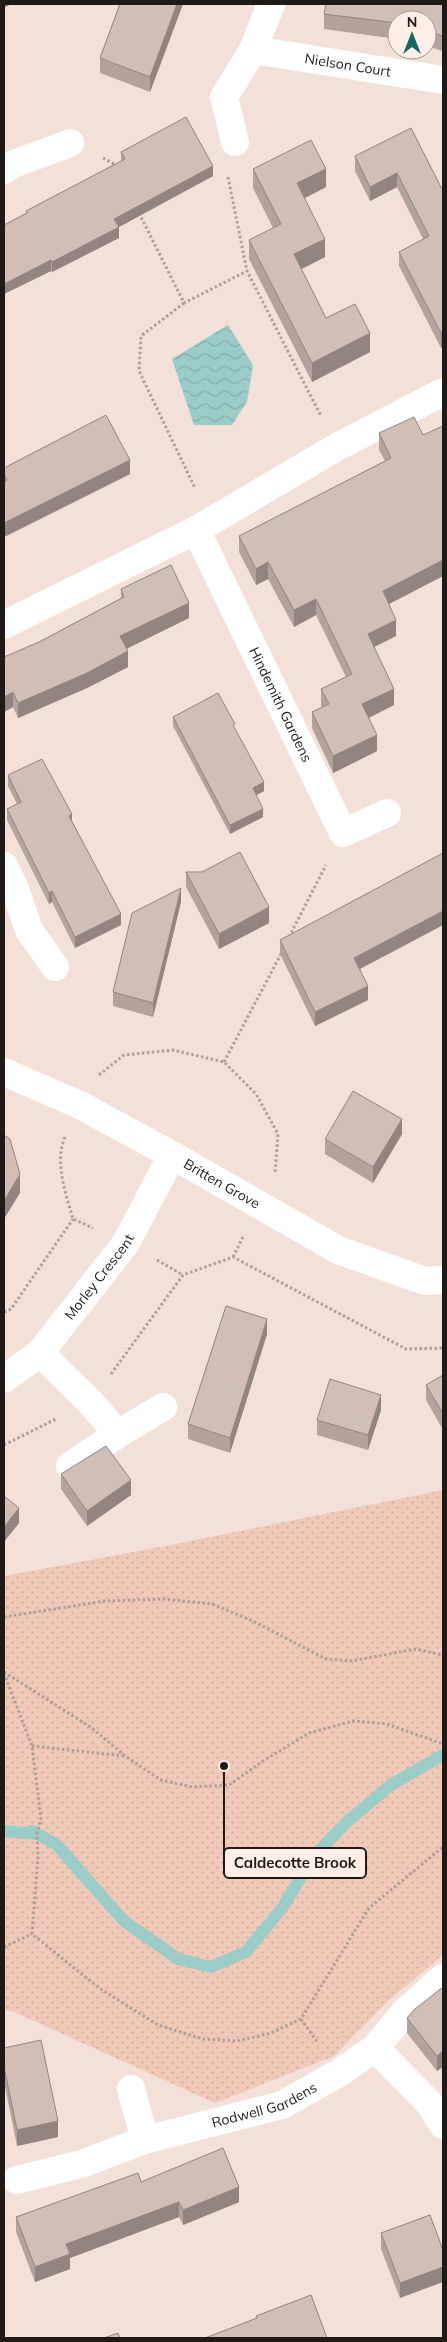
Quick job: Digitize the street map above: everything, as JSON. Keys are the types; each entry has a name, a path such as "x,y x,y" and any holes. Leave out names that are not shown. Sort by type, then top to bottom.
{"street":[{"path":"235,142 224,98 253,50 270,4"},
{"name":"Nielson Court","path":"253,50 443,80"},
{"path":"4,170 11,164 70,143"},
{"path":"4,625 196,530 337,447 443,392"},
{"name":"Hindemith Gardens","path":"196,530 343,833"},
{"path":"343,833 388,813"},
{"path":"4,866 15,889 29,930 55,967"},
{"name":"Britten Grove","path":"4,1072 80,1105 338,1250 426,1281 443,1280"},
{"name":"Morley Crescent","path":"4,1379 40,1353 126,1243 172,1155"},
{"path":"40,1353 90,1402 118,1434"},
{"path":"70,1466 162,1408"},
{"name":"Rodwell Gardens","path":"17,2180 81,2164 145,2140 282,2105 339,2073 375,2048 404,2012 443,1978"},
{"path":"375,2048 429,2103 443,2125"},
{"path":"131,2089 145,2140"}],"path":[{"path":"235,142 224,160 248,271 337,447"},
{"path":"114,164 119,172"},
{"path":"136,207 184,303"},
{"path":"196,530 195,487 139,371 141,336 184,303 248,271"},
{"path":"288,939 343,833"},
{"path":"224,1062 284,948"},
{"path":"4,1312 12,1309 73,1219"},
{"path":"4,1445 90,1402 183,1275 233,1257 406,1349 443,1348"},
{"path":"4,1617 105,1601 163,1599 212,1604 253,1621 326,1659 352,1661 415,1649 443,1655"},
{"path":"4,1672 32,1746 41,1818 37,1834 38,1857 32,1934"},
{"path":"4,1672 92,1728 125,1756 161,1780 192,1787 229,1785 309,1733 353,1721 387,1724 443,1744"},
{"path":"32,1746 125,1756"},
{"path":"32,1934 99,1988 158,2025 203,2039 237,2041 271,2034 301,2019 369,1908 443,1847"},
{"path":"4,1947 32,1934"}],"shaded area":[{"path":"443,1490 443,1955 389,2000 334,2056 215,2103 12,2011 4,2010 4,1576 171,1545"}],"water":[{"path":"228,325 253,365 247,402 232,425 194,425 172,359"}],"building":[{"path":"120,4 177,4 150,77 100,58"},
{"path":"326,4 443,4 443,36 437,34 437,10 387,10 387,22 324,14"},
{"path":"186,117 213,166 114,219 119,227 52,262 51,260 4,284 4,225 27,213 26,211 125,159 121,152"},
{"path":"411,128 443,191 443,332 441,333 399,252 429,236 397,173 370,187 355,156"},
{"path":"311,140 326,169 297,183 325,239 294,254 326,318 355,304 370,333 312,363 249,240 281,224 253,169"},
{"path":"106,415 130,460 4,523 4,482 7,480 4,468"},
{"path":"414,417 423,435 443,426 443,560 383,591 396,620 368,634 394,689 362,704 377,735 333,756 312,712 329,704 321,689 352,674 316,599 294,610 268,562 256,569 239,536 391,458 379,433"},
{"path":"171,565 189,603 120,636 128,651 87,673 18,703 13,692 4,697 4,657 39,642 124,597 121,589"},
{"path":"218,693 264,782 253,788 263,809 230,825 173,717"},
{"path":"42,759 72,814 69,816 121,914 75,937 52,891 49,893 7,809 21,802 8,775"},
{"path":"240,852 269,907 219,934 186,872 202,872"},
{"path":"443,853 443,911 354,958 368,986 315,1012 280,940"},
{"path":"181,888 153,1003 113,992 132,913"},
{"path":"353,1091 402,1119 373,1167 325,1139"},
{"path":"4,1135 10,1139 20,1174 4,1201"},
{"path":"226,1306 267,1319 230,1438 188,1424"},
{"path":"443,1375 443,1414 426,1385"},
{"path":"330,1379 381,1395 368,1435 317,1420"},
{"path":"106,1446 131,1480 87,1511 61,1474"},
{"path":"4,1496 19,1508 4,1527"},
{"path":"443,1987 443,2051 437,2056 407,2018 415,2009"},
{"path":"41,2040 58,2121 17,2130 4,2067 4,2048"},
{"path":"223,2148 239,2187 183,2210 179,2202 66,2244 70,2254 35,2267 16,2217 138,2173 141,2182"},
{"path":"430,2215 443,2250 443,2267 400,2283 381,2233"},
{"path":"311,2295 327,2338 205,2338 257,2318 256,2316"},
{"path":"118,2333 120,2338 104,2338"}],"waterway":[{"path":"4,1831 37,1834 32,1831 56,1844 124,1921 178,1959 211,1967 246,1952 282,1908 314,1856 349,1820 391,1785 443,1755"}],"place":[{"name":"Caldecotte Brook","path":"224,1766"}]}
